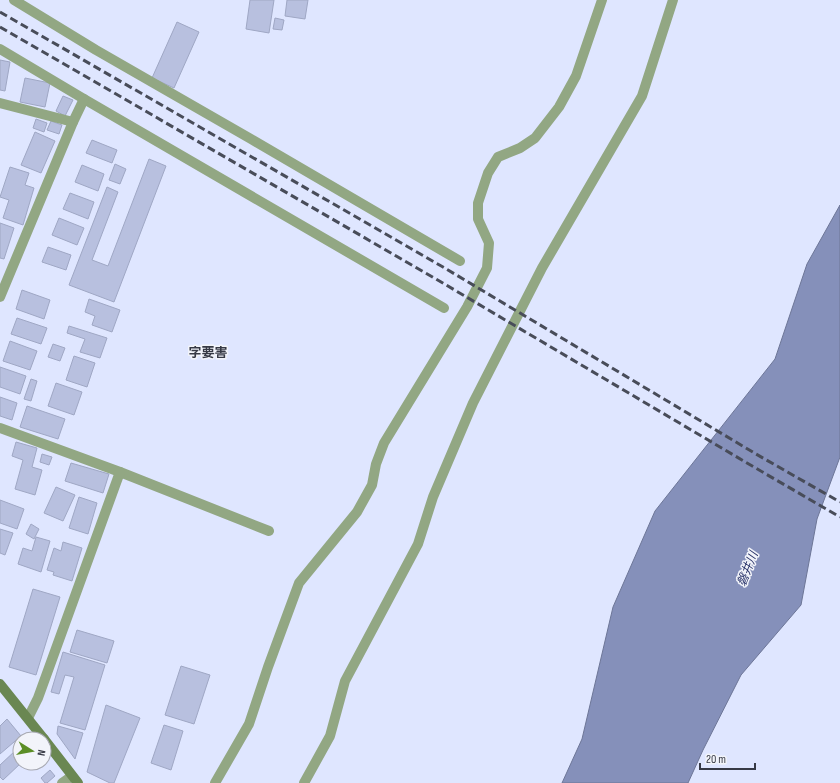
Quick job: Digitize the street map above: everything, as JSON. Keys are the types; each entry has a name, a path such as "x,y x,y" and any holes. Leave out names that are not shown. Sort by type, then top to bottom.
{"street":[{"path":"14,0 96,50 460,261"},
{"path":"215,783 249,724 299,583 357,512 372,485 376,464 384,442 467,307 487,268 489,243 478,219 478,202 488,173 498,157 520,148 535,138 559,107 576,76 602,0"},
{"path":"304,783 330,736 345,681 418,544 433,497 473,404 542,268 642,96 673,0"},
{"path":"0,49 444,308"},
{"path":"0,298 84,99"},
{"path":"0,103 73,122"},
{"path":"0,428 120,472 269,532"},
{"path":"28,718 38,698 120,472"},
{"path":"0,684 38,731"},
{"path":"52,749 75,779 62,783"}],"water":[{"name":"磐井川","path":"840,205 840,457 817,519 801,605 741,675 688,783 562,783 582,739 613,607 655,511 775,359 807,264"}],"building":[{"path":"250,0 274,0 269,33 246,29"},
{"path":"287,0 308,0 305,19 285,16"},
{"path":"275,18 284,20 282,30 273,29"},
{"path":"177,22 199,32 174,88 152,78"},
{"path":"0,60 10,62 5,91 0,90"},
{"path":"25,78 50,83 45,107 20,102"},
{"path":"63,96 73,100 65,116 56,111"},
{"path":"36,119 47,123 44,132 33,128"},
{"path":"51,121 62,125 59,134 47,130"},
{"path":"35,132 55,141 41,173 21,165"},
{"path":"92,140 117,150 112,163 86,153"},
{"path":"149,159 166,166 114,302 69,285 107,187 118,192 92,260 108,266"},
{"path":"115,164 126,169 120,184 109,180"},
{"path":"82,165 104,174 98,191 75,182"},
{"path":"10,167 29,173 25,185 34,188 23,225 3,218 9,200 0,197"},
{"path":"70,193 94,202 88,219 63,209"},
{"path":"59,218 84,228 77,245 52,235"},
{"path":"0,223 14,228 4,259 0,258"},
{"path":"48,247 71,255 66,270 42,262"},
{"path":"22,290 50,300 44,319 16,309"},
{"path":"89,299 120,310 112,332 92,325 95,316 85,312"},
{"path":"17,318 47,328 41,344 11,334"},
{"path":"69,326 107,338 100,358 80,352 85,339 67,333"},
{"path":"10,341 37,351 30,370 3,361"},
{"path":"53,344 65,348 60,361 48,357"},
{"path":"74,356 95,363 87,387 66,380"},
{"path":"0,367 26,376 20,394 0,387"},
{"path":"31,379 37,381 31,401 24,399"},
{"path":"56,383 82,392 74,415 48,406"},
{"path":"0,397 17,403 12,420 0,416"},
{"path":"27,406 65,419 58,439 20,427"},
{"path":"16,442 37,448 32,467 42,470 35,495 15,489 23,460 12,456"},
{"path":"42,454 52,457 49,465 40,462"},
{"path":"71,463 109,474 103,493 65,481"},
{"path":"56,487 75,495 63,521 44,513"},
{"path":"79,497 97,503 88,534 69,528"},
{"path":"0,500 24,509 17,529 0,523"},
{"path":"31,524 39,529 34,539 26,534"},
{"path":"0,529 13,533 5,555 0,553"},
{"path":"36,537 50,541 41,572 18,564 23,548 32,551"},
{"path":"63,542 82,548 72,581 53,575 54,572 47,570 54,548 61,551"},
{"path":"33,589 60,597 36,675 9,667"},
{"path":"77,630 114,641 107,663 70,652"},
{"path":"63,652 105,665 85,730 60,723 74,677 65,675 59,694 51,692"},
{"path":"181,666 210,675 194,724 165,715"},
{"path":"106,705 140,718 114,783 110,783 87,772"},
{"path":"7,719 17,731 12,731 12,744 0,754 0,726"},
{"path":"164,725 183,731 171,770 151,763"},
{"path":"58,726 83,733 75,759 57,734"},
{"path":"12,754 13,771 3,780 0,777 0,765"},
{"path":"49,771 51,771 55,776 47,783 45,783 41,778"}],"railway":[{"path":"0,12 443,267 756,454 840,502"},
{"path":"0,27 436,279 840,517"}],"district":[{"name":"字要害","path":"208,353"}]}
